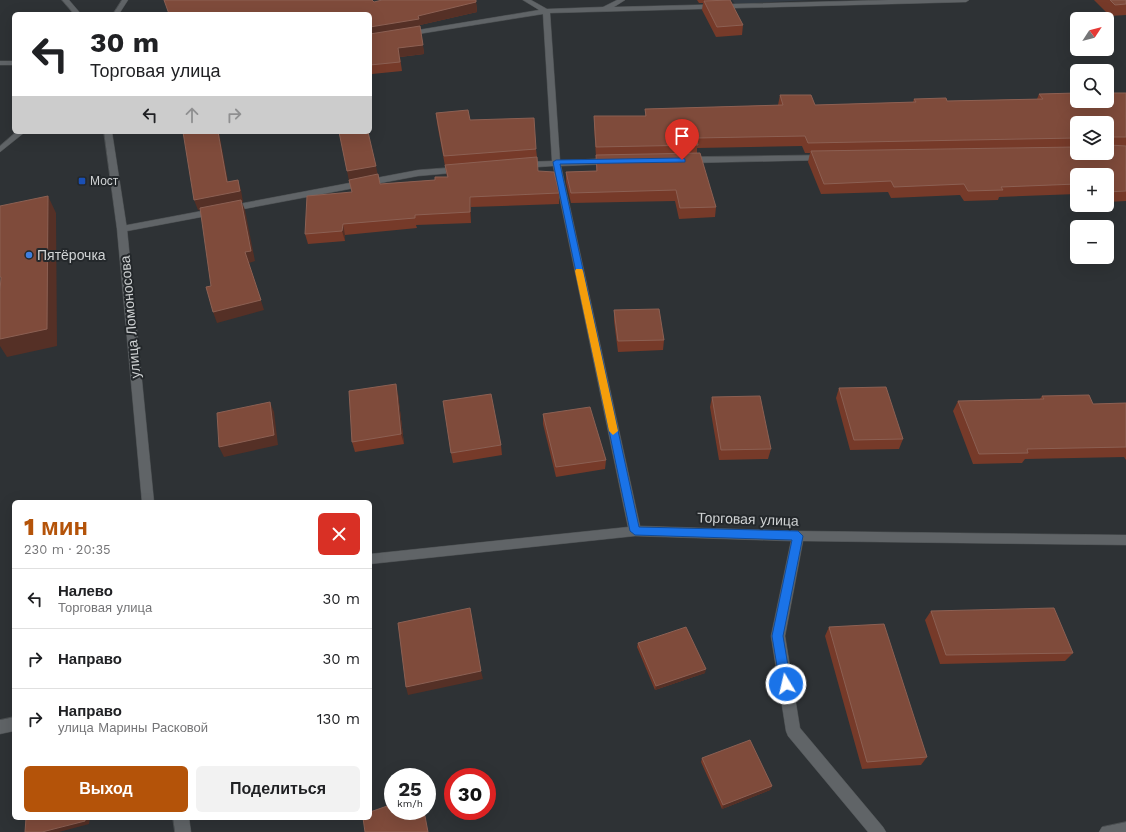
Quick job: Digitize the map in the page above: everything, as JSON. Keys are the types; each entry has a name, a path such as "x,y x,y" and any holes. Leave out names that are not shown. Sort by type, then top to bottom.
{"street":[{"path":"65,0 76,12"},
{"path":"117,12 126,0"},
{"path":"526,0 546,11"},
{"path":"604,10 622,0"},
{"path":"400,35 546,11 966,0"},
{"path":"546,11 556,162 635,531"},
{"path":"0,150 19,134"},
{"name":"улица Ломоносова","path":"108,134 122,229 148,500"},
{"path":"682,160 832,157"},
{"path":"510,166 556,162 619,161"},
{"path":"122,229 418,173 472,169"},
{"name":"Торговая улица","path":"372,558 635,531 798,536 1126,540"},
{"path":"798,536 778,636 793,731 878,832"},
{"path":"0,727 12,724"},
{"path":"181,820 183,832"},
{"path":"1107,832 1126,830"}],"shaded area":[{"path":"732,0 812,0 735,4"}],"building":[{"path":"164,0 372,0 374,2 382,0 476,0 476,2 418,16 419,19 372,27 372,12 168,12"},
{"path":"730,0 743,25 717,27 704,1"},
{"path":"1110,0 1126,0 1126,4 1115,5"},
{"path":"420,26 423,45 398,48 400,62 372,65 372,34"},
{"path":"1070,93 1070,108 1114,108 1114,93 1126,93 1126,137 1114,137 1114,116 1070,116 1070,138 808,143 805,136 696,138 698,145 596,147 594,116 646,116 645,109 783,105 780,95 811,95 815,105 916,102 914,99 946,98 947,101 1043,99 1039,94"},
{"path":"468,110 470,120 534,118 536,149 444,156 436,113"},
{"path":"183,134 218,134 227,182 238,180 240,191 194,200"},
{"path":"339,134 368,134 376,166 347,171"},
{"path":"1114,145 1126,146 1126,191 1114,192 1114,168 1070,168 1070,184 1001,187 1003,190 968,191 964,184 894,187 891,181 824,184 811,151 1070,147 1070,160 1114,160"},
{"path":"700,153 716,207 680,208 676,190 571,193 566,172 597,171 596,155"},
{"path":"537,157 538,171 554,172 559,193 470,197 470,212 415,215 415,218 343,224 342,231 305,234 307,196 352,192 349,180 378,174 380,184 435,180 435,177 448,177 445,165"},
{"path":"48,196 47,329 0,339 0,206"},
{"path":"241,200 251,251 245,252 261,300 213,312 206,287 211,286 200,208"},
{"path":"659,309 664,340 618,341 614,310"},
{"path":"396,384 401,434 352,442 349,391"},
{"path":"886,387 903,439 854,440 839,388"},
{"path":"491,394 501,445 451,453 443,401"},
{"path":"1089,395 1093,404 1126,403 1126,447 1027,449 1028,453 979,454 958,401 1044,399 1042,396"},
{"path":"760,396 771,449 721,450 712,397"},
{"path":"270,402 274,435 219,447 217,413"},
{"path":"590,407 606,460 556,467 543,414"},
{"path":"470,608 481,671 406,687 398,623"},
{"path":"1054,608 1073,653 946,655 931,611"},
{"path":"884,624 927,757 867,762 829,627"},
{"path":"686,627 706,669 656,686 638,643"},
{"path":"750,740 772,786 723,805 702,758"},
{"path":"384,807 384,820 426,820 428,832 365,832 363,820 372,820 372,811"},
{"path":"26,820 85,820 42,832 25,832"}],"slow traffic":[{"path":"579,271 613,431"}],"place":[{"name":"Мост","path":"82,181"},
{"name":"Пятёрочка","path":"29,255"}],"route":[{"path":"682,160 556,162 635,531 798,536 778,636 786,684"}]}
